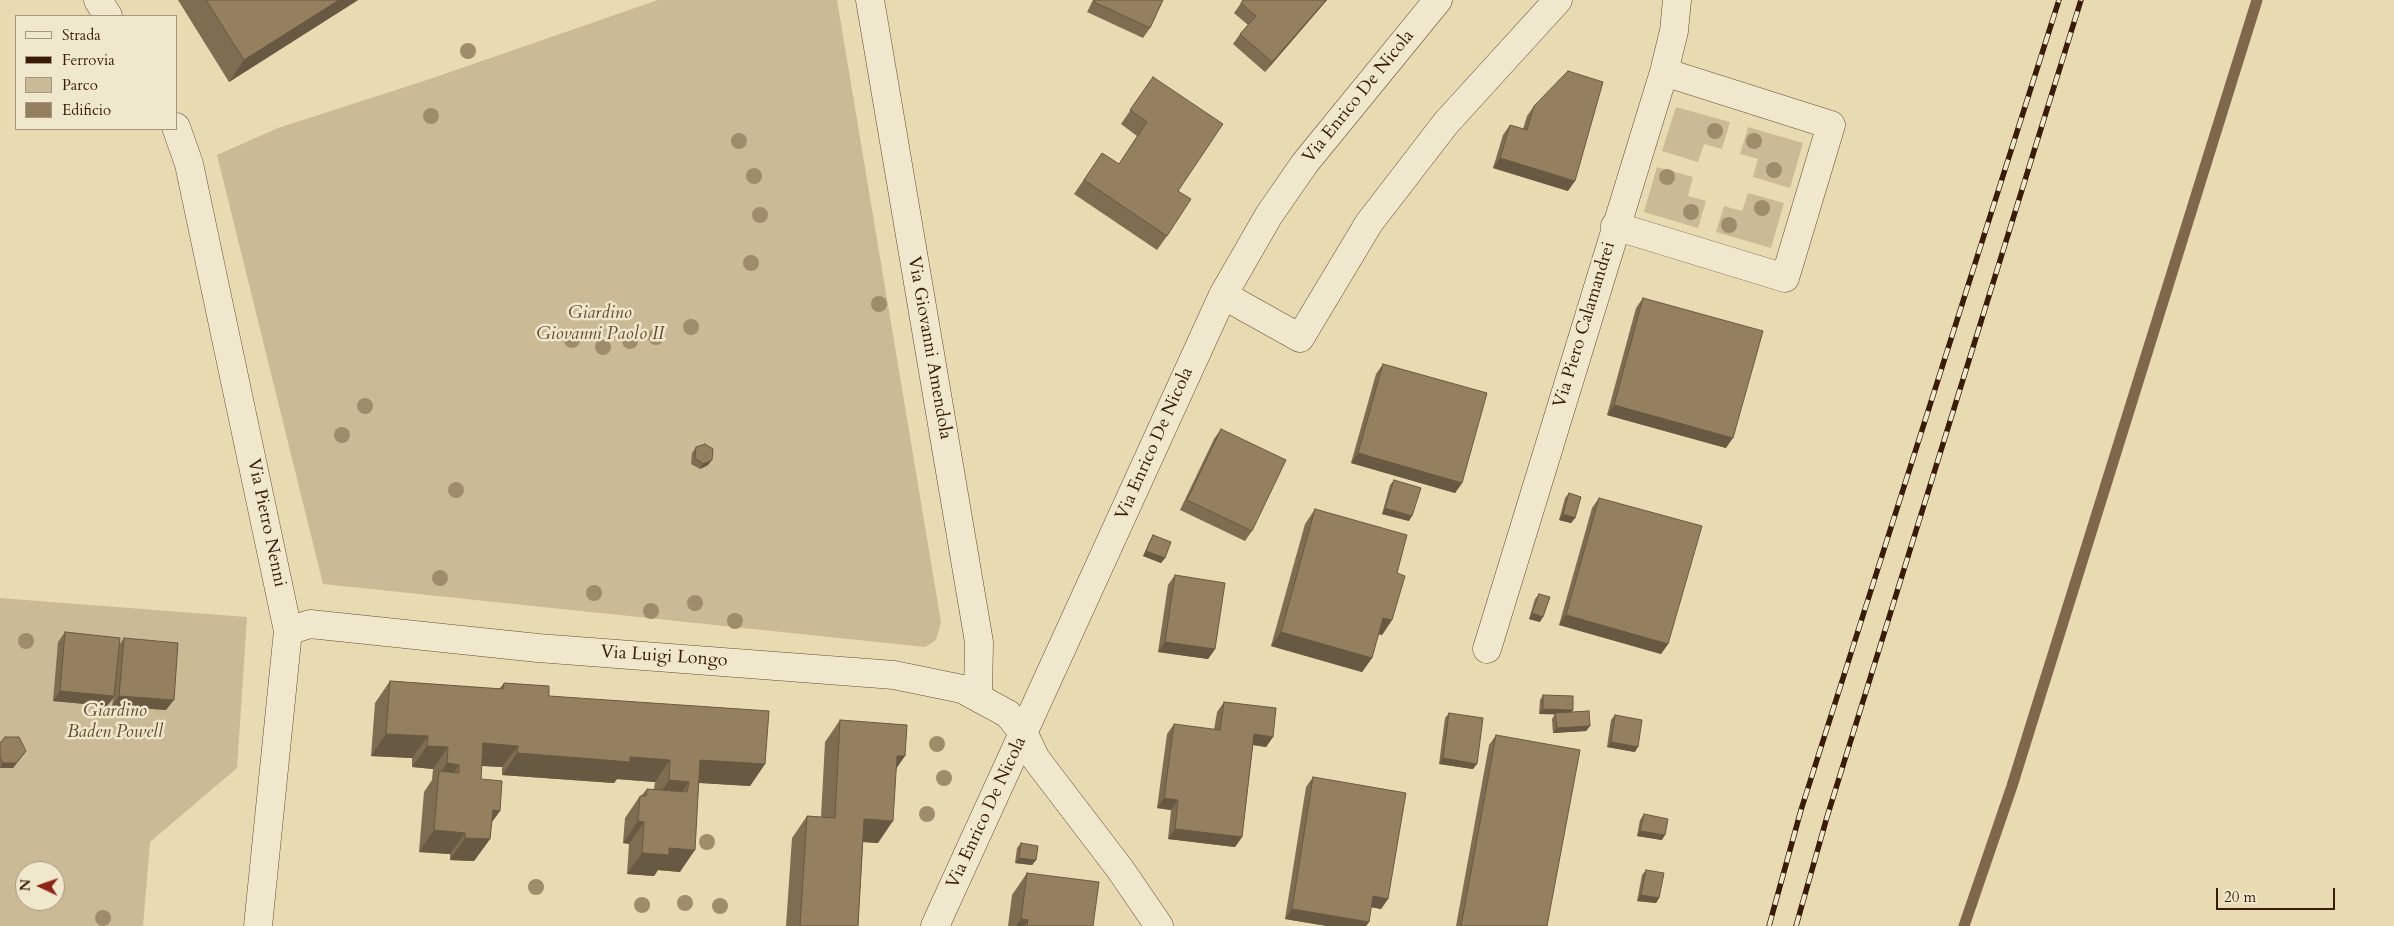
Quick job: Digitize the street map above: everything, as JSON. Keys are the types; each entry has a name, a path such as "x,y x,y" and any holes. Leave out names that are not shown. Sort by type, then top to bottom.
{"street":[{"path":"98,0 107,15"},
{"name":"Via Giovanni Amendola","path":"870,0 979,642 978,696"},
{"name":"Via Enrico De Nicola","path":"935,926 1223,295 1269,215 1306,163 1438,0"},
{"path":"1223,295 1300,338 1369,223 1446,123 1558,0"},
{"name":"Via Piero Calamandrei","path":"1487,649 1615,226 1664,72 1674,31 1677,0"},
{"path":"1615,226 1785,278 1830,125 1664,72"},
{"name":"Via Pietro Nenni","path":"177,130 189,164 288,631 258,926"},
{"name":"Via Luigi Longo","path":"288,631 310,624 538,648 894,675 938,682 978,696 1008,714 1024,734 1036,759 1120,869 1159,926"}],"green space":[{"name":"Giardino Giovanni Paolo II","path":"658,0 837,0 941,622 936,640 925,647 323,584 217,155 278,128 430,79"},
{"path":"1676,107 1730,122 1722,149 1704,144 1698,162 1662,151"},
{"path":"1748,127 1803,143 1790,188 1753,177 1758,159 1740,154"},
{"path":"1657,167 1693,177 1688,196 1706,201 1698,228 1644,212"},
{"path":"1748,193 1784,203 1771,248 1716,232 1724,206 1742,211"},
{"name":"Giardino Baden Powell","path":"0,598 247,617 237,768 150,842 143,926 0,926"}],"building":[{"path":"206,0 339,0 244,60"},
{"path":"1095,0 1163,0 1150,28 1094,2"},
{"path":"1243,0 1326,0 1272,62 1240,34 1256,16 1241,3"},
{"path":"1568,71 1603,82 1575,181 1500,158 1510,125 1527,130 1534,106"},
{"path":"1153,77 1223,124 1178,191 1191,199 1167,236 1084,180 1102,153 1119,164 1147,122 1130,110"},
{"path":"1643,298 1763,331 1733,438 1614,405"},
{"path":"1383,364 1487,393 1462,483 1358,453"},
{"path":"1221,429 1286,460 1252,531 1187,500"},
{"path":"705,444 713,449 712,460 703,464 695,458 696,447"},
{"path":"1394,480 1421,488 1412,516 1385,508"},
{"path":"1569,493 1581,497 1575,518 1563,514"},
{"path":"1599,498 1702,526 1668,644 1566,615"},
{"path":"1315,509 1407,535 1397,573 1405,576 1392,620 1383,618 1372,658 1281,632"},
{"path":"1153,535 1171,542 1165,558 1146,551"},
{"path":"1175,575 1225,583 1215,649 1165,642"},
{"path":"1539,594 1550,597 1543,617 1532,613"},
{"path":"65,632 120,638 114,696 60,691"},
{"path":"124,638 178,643 174,700 119,696"},
{"path":"390,681 503,689 504,683 549,686 549,696 769,711 765,764 700,760 695,850 669,848 669,855 642,853 644,822 638,821 640,796 646,796 647,789 687,792 689,782 669,780 670,760 630,757 630,762 517,753 518,746 483,743 481,779 502,781 500,811 493,810 490,839 465,838 465,833 434,830 439,771 459,773 459,765 447,763 448,747 427,746 428,736 386,734"},
{"path":"1543,695 1573,696 1573,710 1543,709"},
{"path":"1224,702 1276,708 1273,737 1254,734 1242,837 1175,829 1178,800 1164,798 1174,724 1220,730"},
{"path":"1589,711 1590,726 1557,728 1555,713"},
{"path":"1449,713 1483,718 1477,764 1443,758"},
{"path":"1615,715 1642,720 1638,747 1611,742"},
{"path":"840,720 907,725 905,756 897,756 893,821 864,819 858,926 800,926 807,816 835,818"},
{"path":"1496,735 1580,750 1547,926 1461,926"},
{"path":"5,737 19,737 26,751 16,763 3,763 0,757 0,743"},
{"path":"1313,777 1406,793 1388,899 1373,896 1369,922 1292,909"},
{"path":"1644,814 1668,819 1665,835 1640,831"},
{"path":"1021,843 1038,846 1036,860 1019,858"},
{"path":"1646,870 1664,873 1659,898 1641,895"},
{"path":"1027,873 1099,882 1093,926 1027,926 1028,920 1021,919"}],"waterway":[{"path":"1964,926 2012,786 2257,0"}],"railway":[{"path":"1769,926 1801,810 2059,0"},
{"path":"1796,926 1827,817 2081,0"}]}
